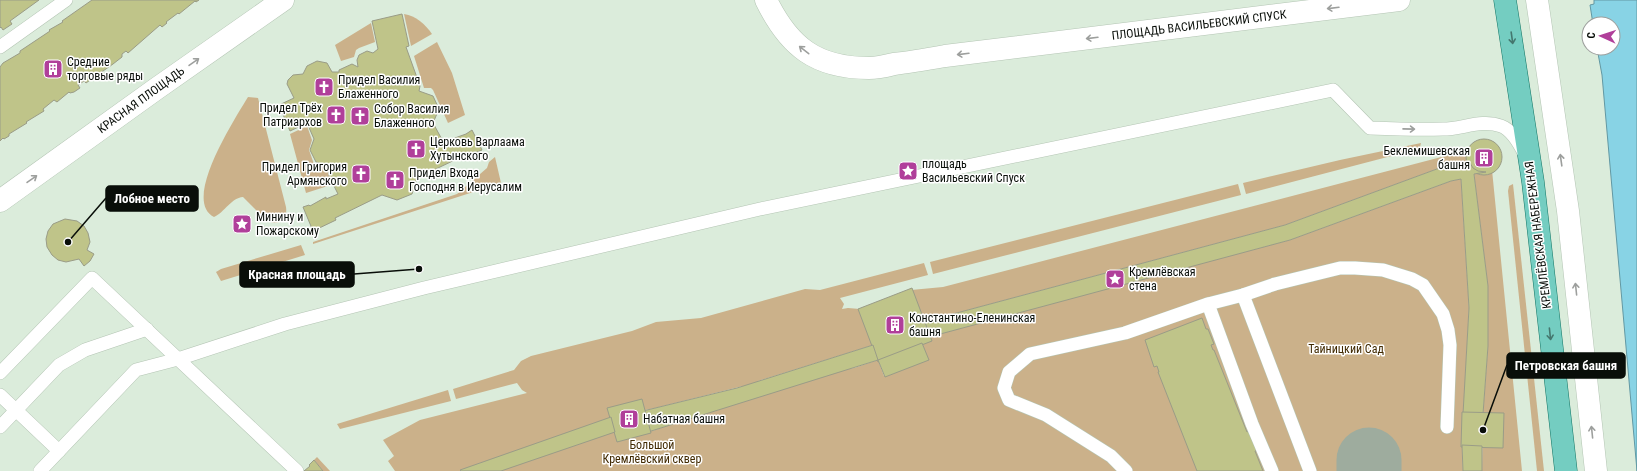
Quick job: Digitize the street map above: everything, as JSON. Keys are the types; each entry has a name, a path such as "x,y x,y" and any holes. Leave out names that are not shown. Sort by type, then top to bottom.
{"main road":[{"name":"КРАСНАЯ ПЛОЩАДЬ","path":"0,201 283,0"},
{"name":"ПЛОЩАДЬ ВАСИЛЬЕВСКИЙ СПУСК","path":"766,0 775,17 790,39 812,56 840,66 870,68 945,56 1399,0"},
{"name":"КРЕМЛЁВСКАЯ НАБЕРЕЖНАЯ","path":"1505,0 1533,182 1566,471"},
{"path":"1537,0 1568,211 1596,471"}],"lane":[{"path":"0,47 66,0"},
{"path":"40,471 136,370 285,324 424,288 760,209 1333,90 1370,128 1445,129 1485,124 1502,126 1508,130 1519,143 1527,161 1533,182"},
{"path":"1126,471 1111,456 1052,419 1009,400 1004,388 1009,372 1030,354 1125,333 1208,304 1243,295 1275,284 1340,268 1383,270 1412,279 1422,285 1443,314 1448,330 1450,345 1447,427"},
{"path":"0,373 92,278 297,471"},
{"path":"1243,295 1310,471"},
{"path":"1208,304 1252,424 1272,471"},
{"path":"0,427 59,365 85,350 147,329"},
{"path":"0,395 59,451"}],"green space":[{"path":"404,14 420,21 432,34 411,46"},
{"path":"371,23 375,42 356,50 354,57 341,61 335,45"},
{"path":"437,42 452,73 465,115 448,123 433,90 431,88 424,88 414,56"},
{"path":"248,97 258,98 286,207 284,219 274,223 266,220 243,197 231,202 214,217 205,208 204,194 207,177 214,158"},
{"path":"307,126 312,140 309,150 314,164 327,168 331,185 306,193 290,134"},
{"path":"1421,143 1418,149 1246,194 1243,183 1340,160"},
{"path":"1472,149 1470,163 1445,166 1285,225 923,322 911,290 943,287"},
{"path":"495,157 501,183 313,244 313,242 457,194 487,168 489,162"},
{"path":"1492,170 1522,471 1482,471 1483,414 1488,346 1488,287 1474,174"},
{"name":"Тайницкий Сад","path":"1461,179 1469,308 1462,445 1463,471 395,471 388,461 394,456 383,440 420,420 527,393 522,390 517,383 456,399 453,389 514,370 521,361 531,356 632,331 656,322 701,318 805,289 820,290 924,263 928,275 840,298 844,304 842,309 860,309 873,345 758,381 854,368 878,360 884,376 890,375 900,370 925,351 922,343 929,337 1075,296 1290,240 1451,181","holes":["743,386 673,424 652,431 611,417 655,408"]},
{"path":"1238,184 1241,195 933,274 930,262"},
{"path":"1513,184 1544,471 1537,471 1508,191 1509,186"},
{"path":"301,245 305,255 221,281 216,272 221,269"},
{"path":"448,390 451,401 340,429 337,424"},
{"path":"317,457 330,471 323,471 314,460"}],"water":[{"path":"1594,0 1637,0 1637,471 1602,75 1598,56 1621,56 1621,16 1592,16 1590,5 1594,4"}],"building":[{"path":"0,0 39,0 10,21 12,24 3,30 1,27 0,28"},
{"name":"Средние торговые ряды","path":"92,0 199,0 196,2 195,1 179,14 178,13 162,27 160,25 128,53 126,51 122,54 122,57 86,83 84,81 78,85 80,88 74,92 69,92 57,102 54,100 43,109 44,111 0,141 0,67 3,63 20,53 20,51"},
{"name":"Собор Василия Блаженного","path":"402,14 409,46 406,47 420,86 419,91 433,96 439,109 433,123 445,145 453,141 452,139 472,130 482,150 461,159 461,157 417,178 412,194 397,200 382,195 335,218 336,220 313,231 303,207 310,206 326,197 326,199 338,194 329,176 329,167 316,162 310,150 314,139 307,123 290,131 279,105 294,98 287,84 288,80 293,75 303,74 307,66 317,61 327,63 332,72 339,72 339,70 352,64 358,67 357,60 359,55 367,51 373,53 378,49 372,21"},
{"name":"Беклемишевская башня","path":"1488,139 1497,144 1501,150 1501,164 1497,170 1488,175 1480,175 1471,170 1467,164 1466,153 1471,144 1477,140"},
{"path":"1470,163 1473,168 1478,171 1486,172 1474,174 1488,286 1488,346 1483,414 1463,414 1469,308 1461,179 1451,181 1290,240 929,337 923,322 1285,225 1445,166"},
{"path":"65,219 77,221 84,226 88,233 90,242 87,250 94,254 90,261 84,266 79,259 66,262 58,260 52,255 47,247 46,239 48,231 53,224"},
{"name":"Константино-Еленинская башня","path":"912,288 932,341 878,362 858,309"},
{"path":"1202,318 1214,344 1211,345 1247,432 1249,431 1257,450 1255,451 1263,471 1197,471 1158,372 1157,366 1154,367 1145,340"},
{"path":"922,343 929,360 885,377 878,360"},
{"path":"873,345 878,360 648,432 643,411 737,388"},
{"name":"Набатная башня","path":"642,399 651,433 617,442 607,408"},
{"path":"1462,412 1504,413 1503,448 1461,447"},
{"path":"611,417 615,432 501,471 460,470"},
{"path":"1462,445 1482,446 1482,471 1463,471"},
{"path":"314,460 323,471 304,471 310,466 309,465"}],"taxiway":[{"path":"1369,460 1369,471"}],"place":[{"name":"Средние торговые ряды","path":"53,69"},
{"name":"Придел Василия Блаженного","path":"324,87"},
{"name":"Придел Трёх Патриархов","path":"336,115"},
{"name":"Собор Василия Блаженного","path":"360,116"},
{"name":"Церковь Варлаама Хутынского","path":"416,149"},
{"name":"Беклемишевская башня","path":"1484,158"},
{"name":"площадь Васильевский Спуск","path":"908,171"},
{"name":"Придел Григория Армянского","path":"361,174"},
{"name":"Придел Входа Господня в Иерусалим","path":"395,180"},
{"name":"Минину и Пожарскому","path":"242,224"},
{"name":"Лобное место","path":"68,242"},
{"name":"Красная площадь","path":"419,269"},
{"name":"Кремлёвская стена","path":"1115,279"},
{"name":"Константино-Еленинская башня","path":"895,325"},
{"name":"Набатная башня","path":"629,419"},
{"name":"Петровская башня","path":"1483,430"}],"park label":[{"name":"Большой Кремлёвский сквер","path":"652,452"}]}
